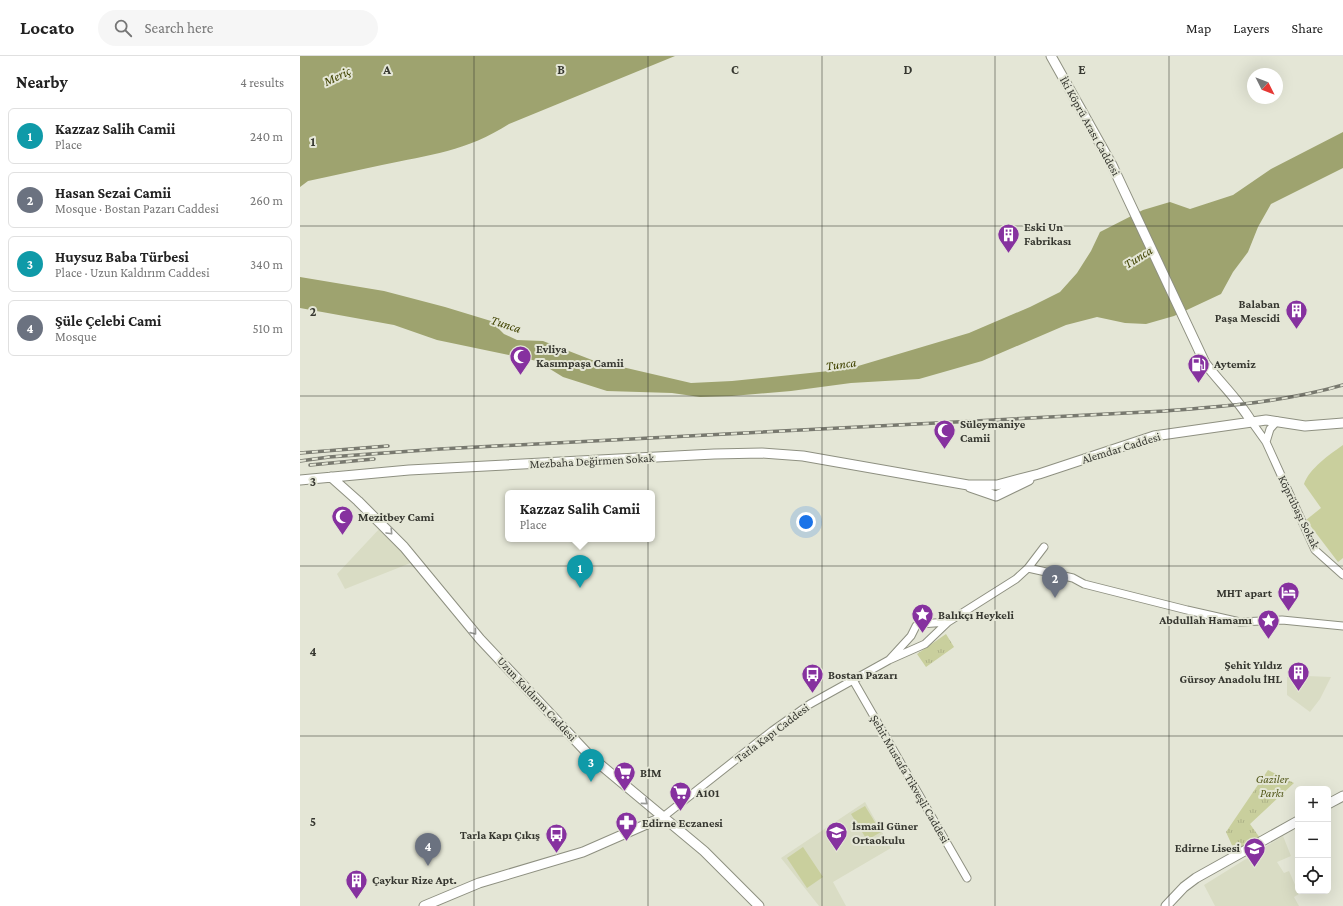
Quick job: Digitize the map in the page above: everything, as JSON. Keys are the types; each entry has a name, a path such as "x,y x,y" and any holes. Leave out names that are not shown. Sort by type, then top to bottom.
{"main road":[{"name":"İki Köprü Arası Caddesi","path":"1051,56 1112,164 1205,363 1218,380 1235,397 1251,421"},
{"name":"Alemdar Caddesi","path":"1039,474 1154,436 1251,421 1277,421 1305,426 1343,423"},
{"name":"Mezbaha Değirmen Sokak","path":"300,480 417,470 714,454 776,454 803,456 968,485"},
{"path":"968,485 999,484 1039,474"},
{"path":"968,485 1000,495 1039,474"},
{"name":"Uzun Kaldırım Caddesi","path":"331,477 358,501 404,547 480,639 590,756 709,856 759,906"},
{"path":"999,484 1005,487 1000,495"},
{"path":"1331,802 1343,796"},
{"path":"424,906 479,883 583,852 663,817"},
{"path":"1166,906 1184,887 1196,878 1296,822"}],"street":[{"name":"Köprübaşı Sokak","path":"1251,421 1266,442 1315,550 1343,575"},
{"path":"1266,442 1270,429 1277,421"},
{"name":"Tarla Kapı Caddesi","path":"663,817 810,704 889,660 930,640 948,622 1016,579 1028,568 1044,547"},
{"path":"1028,568 1073,578 1084,584 1240,622 1282,620 1343,626"},
{"name":"Tarla Kapı Caddesi","path":"889,660 911,636 916,626 948,622"},
{"path":"925,624 931,631 930,640"},
{"path":"911,636 915,643 922,645"},
{"name":"Şehit Mustafa Tikveşli Caddesi","path":"853,680 967,878"}],"shaded area":[{"path":"381,527 413,562 345,589 337,574"},
{"name":"Şehit Yıldız Gürsoy Anadolu İHL","path":"1287,677 1331,677 1320,699 1310,712 1287,695"},
{"name":"İsmail Güner Ortaokulu","path":"865,802 891,848 833,882 846,906 819,906 781,858"},
{"name":"Edirne Lisesi","path":"1283,836 1291,856 1277,862 1284,873 1289,871 1295,885 1295,894 1299,894 1294,897 1299,906 1215,906 1204,885"}],"green space":[{"path":"1343,445 1343,558 1338,562 1306,520 1321,508 1304,484 1315,467"},
{"path":"946,634 954,647 926,667 917,654"},
{"name":"Gaziler Parkı","path":"1268,770 1294,783 1250,824 1260,838 1235,852 1226,832"},
{"path":"865,806 881,832 867,840 851,814"},
{"path":"803,847 823,877 807,888 787,858"}],"water":[{"name":"Meriç","path":"300,56 675,56 509,124 493,133 463,146 432,155 308,181 300,187"},
{"name":"Tunca","path":"1343,132 1343,168 1271,204 1258,227 1248,252 1233,272 1221,294 1174,316 1146,324 1125,323 1097,317 1066,325 982,361 919,379 851,383 791,391 732,396 700,397 672,393 607,391 563,377 537,361 437,340 394,325 300,308 300,277 384,291 491,321 504,334 517,340 543,341 592,360 691,383 732,381 848,369 969,333 1030,307 1060,292 1077,273 1091,251 1100,232 1143,210 1170,202 1190,209 1233,195 1271,169"}],"railway":[{"path":"300,461 329,457 440,449 1165,411 1232,405 1299,396 1343,385"},
{"path":"300,453 388,446"},
{"path":"310,465 374,459"}],"place":[{"name":"Eski Un Fabrikası","path":"1008,254"},
{"name":"Balaban Paşa Mescidi","path":"1296,330"},
{"name":"Evliya Kasımpaşa Camii","path":"521,376"},
{"name":"Aytemiz","path":"1198,384"},
{"name":"Süleymaniye Camii","path":"945,450"},
{"name":"Mezitbey Cami","path":"342,536"},
{"name":"Kazzaz Salih Camii","path":"580,588"},
{"name":"Hasan Sezai Camii","path":"1055,598"},
{"name":"MHT apart","path":"1288,612"},
{"name":"Balıkçı Heykeli","path":"922,634"},
{"name":"Abdullah Hamamı","path":"1268,640"},
{"name":"Şehit Yıldız Gürsoy Anadolu İHL","path":"1298,692"},
{"name":"Bostan Pazarı","path":"812,694"},
{"name":"Huysuz Baba Türbesi","path":"591,782"},
{"name":"BİM","path":"624,792"},
{"name":"A101","path":"681,812"},
{"name":"Edirne Eczanesi","path":"626,842"},
{"name":"İsmail Güner Ortaokulu","path":"836,852"},
{"name":"Tarla Kapı Çıkış","path":"556,854"},
{"name":"Şüle Çelebi Cami","path":"428,866"},
{"name":"Edirne Lisesi","path":"1255,868"},
{"name":"Çaykur Rize Apt.","path":"357,900"}]}
